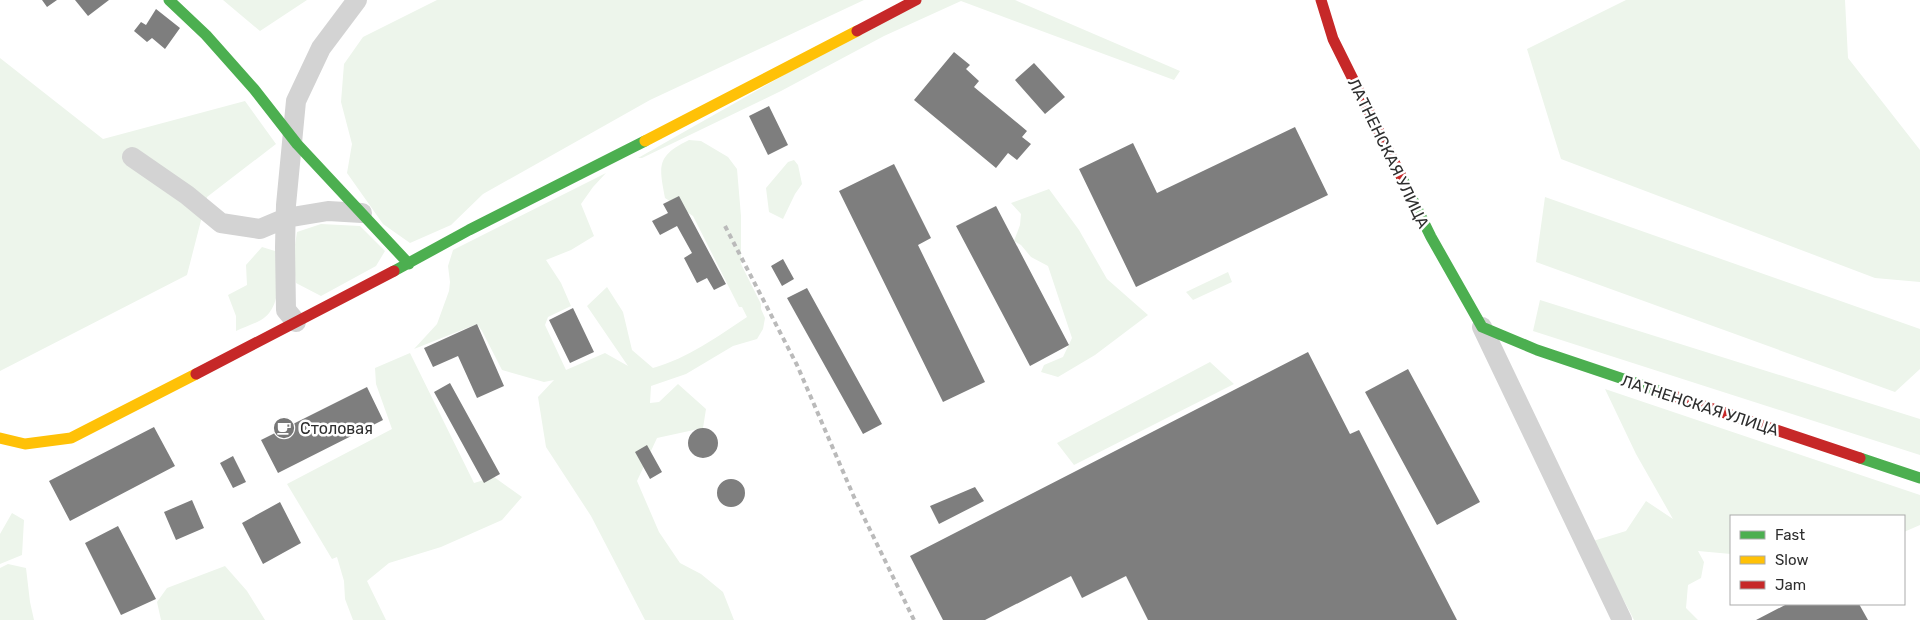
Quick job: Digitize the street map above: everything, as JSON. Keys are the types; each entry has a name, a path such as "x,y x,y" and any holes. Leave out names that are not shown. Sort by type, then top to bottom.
{"street":[{"path":"169,0 206,35 254,89 291,137 409,264"},
{"path":"296,322 286,310 286,218 291,137 296,101 321,48 357,0"},
{"path":"0,438 25,444 71,438 409,264 469,230 916,0"},
{"name":"ЛАТНЕНСКАЯ УЛИЦА","path":"1321,0 1333,39 1431,237 1482,327 1622,620"},
{"path":"132,157 187,195 221,223 260,228 286,218 328,211 362,213"},
{"name":"ЛАТНЕНСКАЯ УЛИЦА","path":"1482,327 1536,350 1920,478"}],"shaded area":[{"path":"223,0 307,0 260,31"},
{"path":"437,0 864,0 650,100 483,194 451,225 410,243 383,224 347,173 352,144 341,102 344,64 363,37"},
{"path":"916,0 1015,0 1180,71 1174,80 961,1 884,36 781,91 642,158 638,158"},
{"path":"1626,0 1845,0 1848,58 1920,150 1920,282 1875,278 1561,159 1527,49"},
{"path":"0,58 103,139 245,101 276,144 207,197 187,275 0,371"},
{"path":"689,140 701,141 728,157 737,169 741,216 741,264 761,304 765,318 763,329 757,339 733,346 686,374 651,386 650,403 659,402 678,384 706,409 703,428 657,438 637,481 659,532 680,563 701,574 723,592 734,620 645,620 591,516 546,447 538,397 554,380 544,382 502,370 477,324 414,349 437,324 449,291 448,266 453,250 606,173 581,204 594,236 571,250 546,260 561,283 571,306 548,317 545,325 566,370 605,353 628,366 587,306 607,287 623,312 632,350 653,368 690,353 747,317 742,307 739,307 693,216 665,198 661,170 662,163 670,151"},
{"path":"794,160 798,165 802,184 783,219 769,212 766,188 788,162"},
{"path":"1049,189 1079,230 1107,279 1148,315 1095,355 1058,377 1041,372 1044,365 1063,357 1072,338 1048,266 1031,257 1021,245 1014,241 1020,225 1021,214 1011,203"},
{"path":"1545,197 1920,329 1920,369 1895,392 1536,262"},
{"path":"321,224 360,226 385,251 376,266 321,296 296,283 293,258 297,232"},
{"path":"262,247 275,251 278,279 276,298 268,314 261,320 236,331 236,316 228,295 247,285 246,265"},
{"path":"1228,272 1232,282 1193,300 1186,292"},
{"path":"1540,300 1920,419 1920,455 1533,331"},
{"path":"410,353 474,483 494,477 522,497 502,520 441,547 389,563 367,581 386,620 353,620 345,599 344,581 337,557 332,559 287,484 392,429 376,384 375,368"},
{"path":"1210,362 1234,384 1074,465 1057,443"},
{"path":"1605,389 1920,495 1920,525 1905,532 1905,515 1730,515 1730,554 1698,551 1704,562 1701,578 1688,585 1686,608 1698,620 1634,620 1593,541 1626,531 1646,501 1673,519 1636,454"},
{"path":"12,513 24,520 22,555 0,564 0,534"},
{"path":"8,564 26,568 34,620 0,620 0,568"},
{"path":"225,566 247,591 265,620 161,620 157,602 167,588"}],"building":[{"path":"42,0 57,0 47,7"},
{"path":"75,0 109,0 88,16"},
{"path":"156,9 180,28 165,49 152,38 147,42 134,31 141,22 146,25"},
{"path":"954,52 970,65 966,69 979,81 974,87 1027,131 1022,137 1031,144 1017,160 1008,153 996,168 914,100"},
{"path":"1034,63 1065,97 1045,114 1015,80"},
{"path":"769,106 788,145 768,155 749,116"},
{"path":"1295,127 1328,195 1136,287 1079,169 1133,143 1157,193"},
{"path":"894,164 931,238 918,245 985,382 943,402 839,191"},
{"path":"679,196 726,284 714,290 707,278 697,283 684,258 692,253 677,226 660,235 652,221 668,213 663,204"},
{"path":"996,206 1069,345 1030,366 956,226"},
{"path":"783,259 794,279 782,286 771,266"},
{"path":"807,288 882,424 863,434 787,298"},
{"path":"573,308 594,352 570,363 549,320"},
{"path":"477,324 504,386 477,398 458,356 433,367 424,348"},
{"path":"1308,352 1350,434 1359,430 1457,620 1148,620 1126,576 1082,598 1071,576 985,620 943,620 910,556"},
{"path":"1408,369 1480,502 1437,525 1365,392"},
{"path":"450,383 500,474 484,483 434,392"},
{"path":"367,387 383,420 278,473 261,440"},
{"path":"154,427 175,466 70,521 49,481"},
{"path":"703,428 713,433 718,443 713,453 703,458 693,453 688,443 693,433"},
{"path":"647,445 662,472 650,479 635,452"},
{"path":"233,456 246,482 233,488 220,463"},
{"path":"731,479 741,483 745,493 741,503 731,507 721,503 717,493 721,483"},
{"path":"975,487 984,501 939,524 930,506"},
{"path":"192,500 204,528 176,540 164,512"},
{"path":"280,502 301,543 263,564 242,523"},
{"path":"118,526 156,599 121,615 85,543"},
{"path":"1785,605 1860,605 1868,620 1756,620"}],"railway":[{"path":"725,226 797,365 854,497 914,620"}],"traffic: fast":[{"path":"169,0 206,35 254,89 297,144 409,264"},
{"path":"394,271 469,230 645,141"},
{"path":"1401,176 1431,237 1482,327 1537,350 1671,395"},
{"path":"1860,458 1920,478"}],"traffic: slow":[{"path":"645,141 857,31"},
{"path":"0,438 25,444 71,438 196,374"}],"traffic: jam":[{"path":"857,31 916,0"},
{"path":"1321,0 1333,39 1401,176"},
{"path":"196,374 394,271"},
{"path":"1671,395 1860,458"}],"place":[{"name":"Столовая","path":"284,428"}]}
